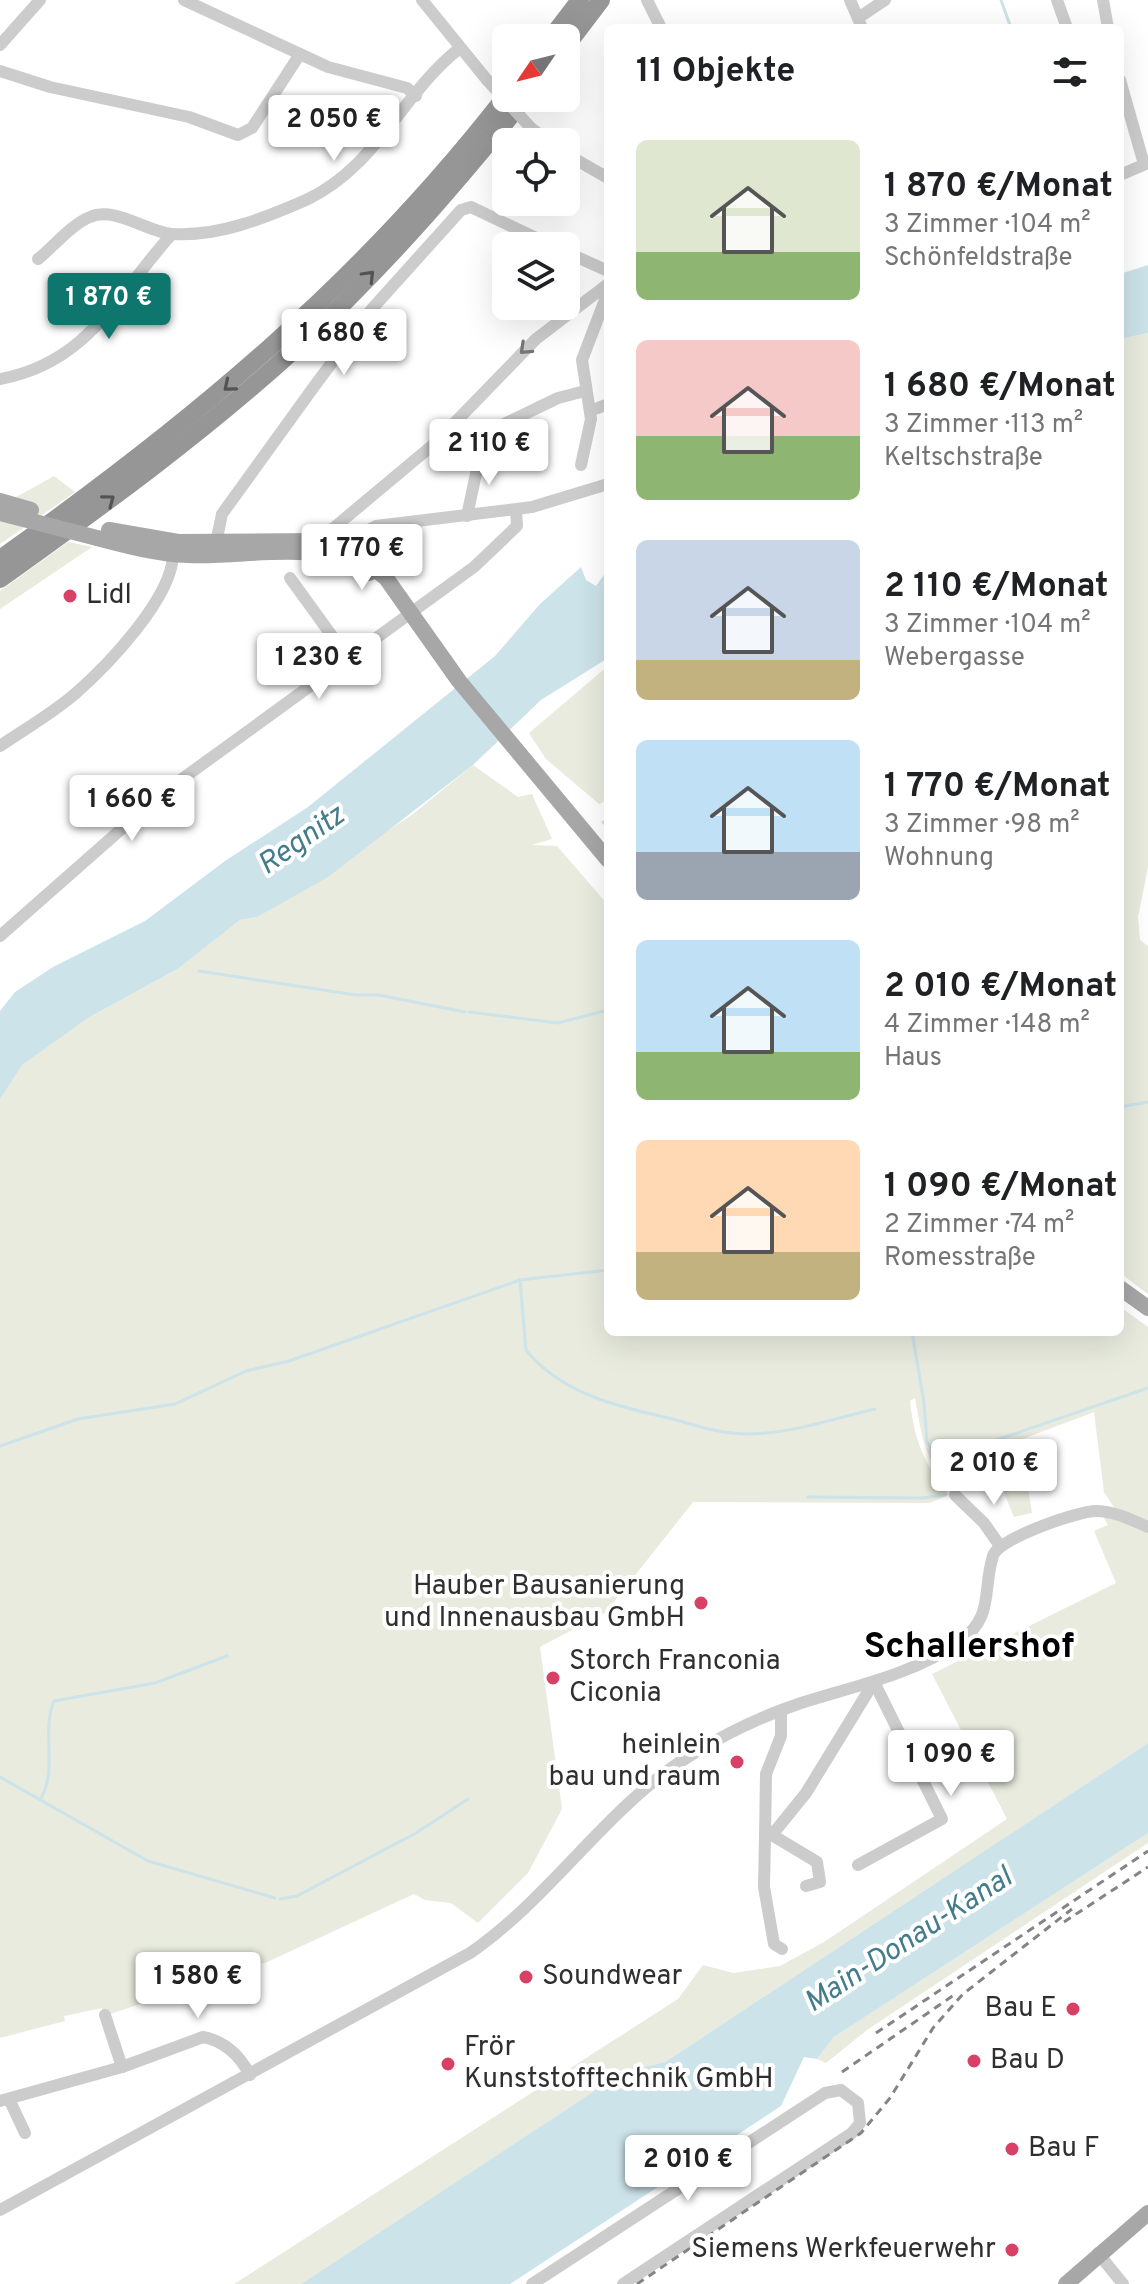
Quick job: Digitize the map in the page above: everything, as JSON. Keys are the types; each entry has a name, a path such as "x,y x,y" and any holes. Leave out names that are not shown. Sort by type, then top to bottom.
{"highway":[{"path":"562,24 580,0"},
{"path":"580,28 601,0"},
{"path":"0,559 173,432 286,335 400,220 492,112"},
{"path":"0,579 183,444 297,347 422,220 513,112"}],"main road":[{"path":"1,509 31,510 103,534 178,542 318,541 351,554 386,578 409,615 459,681 604,855"},
{"path":"1,509 173,554 351,554 397,596"},
{"path":"1124,1291 1148,1308"},
{"path":"1066,2284 1098,2253 1148,2213"}],"street":[{"path":"0,45 40,0"},
{"path":"184,0 347,74 407,88 416,96"},
{"path":"422,0 531,128"},
{"path":"647,0 659,24"},
{"path":"850,0 860,23 885,0"},
{"path":"1057,0 1066,24"},
{"path":"1103,0 1107,24"},
{"path":"38,259 89,217 101,214 172,234 241,226 329,189 364,160 460,48"},
{"path":"0,71 50,87 189,117 238,135 252,128 300,54"},
{"path":"1124,104 1146,163 1124,173"},
{"path":"580,162 604,176"},
{"path":"216,543 222,514 313,388 379,300 461,210 471,207 524,232"},
{"path":"0,379 48,363 95,329 172,234"},
{"path":"580,258 604,269"},
{"path":"318,541 434,444 536,339 604,287"},
{"path":"581,465 590,411 585,391 584,352 604,302"},
{"path":"502,425 558,398 585,391"},
{"path":"590,411 604,406"},
{"path":"467,516 481,450"},
{"path":"351,554 366,530 516,510 555,502 604,485"},
{"path":"0,936 160,795 474,567 513,532 518,521 516,510"},
{"path":"351,554 408,522"},
{"path":"386,535 381,555 386,578"},
{"path":"0,746 75,694 109,661 168,580 173,554"},
{"path":"290,578 348,658"},
{"path":"955,1495 984,1523 1000,1546"},
{"path":"0,2209 399,1995 479,1947 524,1911 660,1775 724,1736 781,1711 874,1682 945,1651 968,1635 985,1608 993,1555 1000,1546 1066,1516 1089,1511 1114,1514 1148,1527"},
{"path":"768,1836 806,1793 874,1682"},
{"path":"858,1865 942,1819 874,1682"},
{"path":"781,1711 781,1736 766,1774 767,1909 774,1944 782,1949"},
{"path":"768,1836 817,1862 820,1882 806,1886"},
{"path":"105,2015 122,2067"},
{"path":"25,2133 4,2100 122,2067 203,2037 226,2046 240,2058 250,2075"},
{"path":"532,2284 825,2093 841,2090 858,2103 860,2123 852,2133 623,2284"},
{"path":"1098,2253 1123,2284"}],"shaded area":[{"path":"1148,333 1148,867 1138,917 1140,940 1148,946 1148,1294 1124,1276 1124,338"},
{"path":"54,476 75,492 0,544 0,506"},
{"path":"68,542 92,547 0,609 0,591"},
{"path":"604,669 604,802 599,804 546,759 529,733"},
{"path":"473,765 518,797 532,794 552,839 532,845 557,846 604,900 604,1336 1124,1336 1124,1310 1148,1327 1148,1743 665,2062 623,2072 301,2284 234,2284 678,1999 703,1965 733,1973 780,1966 824,1942 1007,1819 932,1674 1116,1583 1094,1531 1108,1525 1097,1506 1115,1509 1104,1492 1094,1412 1020,1440 1032,1513 1014,1517 990,1459 970,1469 955,1490 944,1478 926,1447 915,1398 910,1401 918,1440 933,1473 949,1495 929,1503 693,1502 606,1612 540,1647 562,1809 528,1873 478,1923 451,1903 425,1900 414,1894 265,1963 217,1969 219,1978 104,2016 102,2008 64,2016 65,2021 0,2038 0,1099 21,1065 88,1018 179,968 240,920 257,917 413,814"},
{"path":"1148,1833 1148,1843 867,2030 826,2063 817,2059 834,2037"}],"water":[{"path":"1148,265 1148,333 1124,338 1124,273"},
{"name":"Regnitz","path":"581,567 586,580 596,586 604,575 604,661 541,700 473,765 328,877 257,917 240,920 179,968 88,1018 22,1065 0,1099 0,1011 15,992 53,967 145,921 225,861 308,807 495,656 540,604"},
{"name":"Main-Donau-Kanal","path":"1148,1743 1148,1833 834,2037 817,2059 804,2057 781,2106 510,2284 301,2284 623,2072 665,2062"}],"waterway":[{"path":"1001,0 1010,24"},
{"path":"199,971 356,995 379,995 465,1012"},
{"path":"469,1012 558,1023 604,1011"},
{"path":"1124,1106 1148,1102"},
{"path":"0,1446 78,1419 175,1404 246,1371 289,1361 520,1280 604,1270"},
{"path":"520,1280 526,1350 554,1376 605,1401 711,1429 743,1434 793,1429 875,1409"},
{"path":"913,1336 927,1442 955,1483"},
{"path":"953,1487 973,1448 1148,1388"},
{"path":"808,1497 922,1498 945,1495"},
{"path":"41,1798 48,1775 49,1725 54,1701 155,1683 227,1656"},
{"path":"0,1777 148,1861 275,1898"},
{"path":"280,1899 297,1896 416,1833 468,1799"}],"railway":[{"path":"876,2033 1148,1851"},
{"path":"1064,1922 1148,1867"},
{"path":"637,2284 861,2133 890,2098 933,2028 963,1994 1072,1909"},
{"path":"842,2072 954,1995"}],"place":[{"name":"Lidl","path":"70,596"},
{"name":"Hauber Bausanierung und Innenausbau GmbH","path":"701,1603"},
{"name":"Storch Franconia Ciconia","path":"553,1678"},
{"name":"heinlein bau und raum","path":"737,1762"},
{"name":"Soundwear","path":"526,1977"},
{"name":"Bau E","path":"1073,2009"},
{"name":"Bau D","path":"974,2061"},
{"name":"Frör Kunststofftechnik GmbH","path":"448,2064"},
{"name":"Bau F","path":"1012,2149"},
{"name":"Siemens Werkfeuerwehr","path":"1012,2250"}],"district":[{"name":"Schallershof","path":"969,1648"}]}
